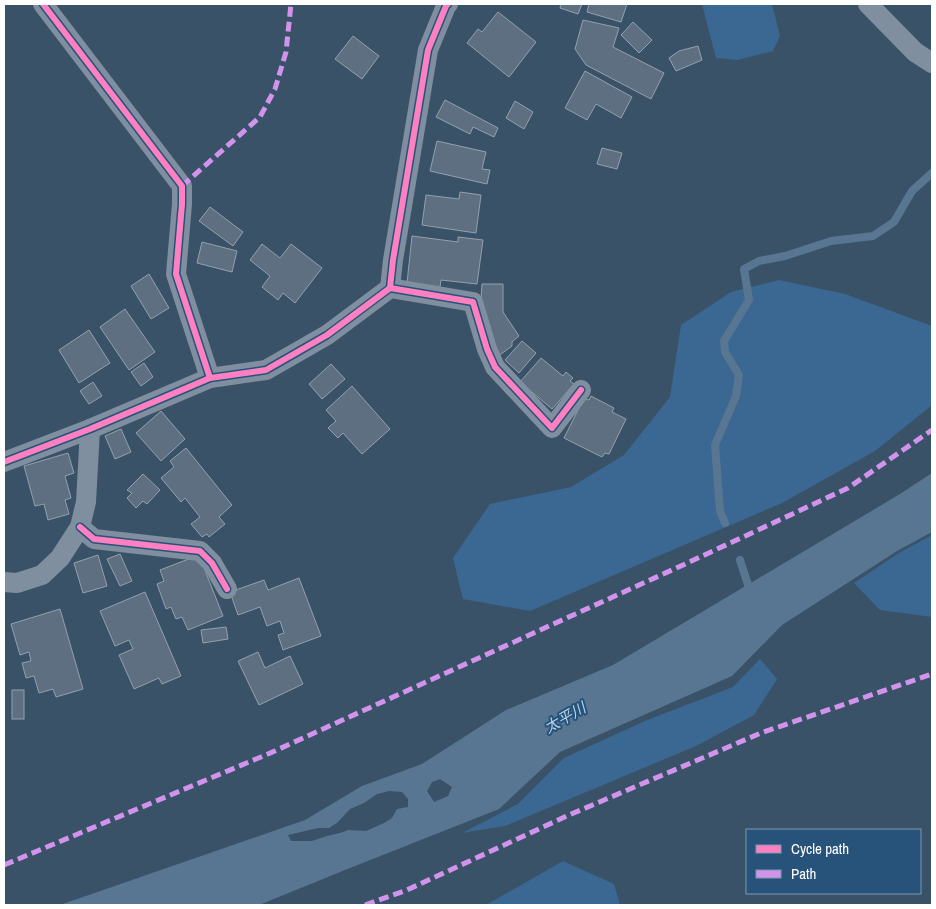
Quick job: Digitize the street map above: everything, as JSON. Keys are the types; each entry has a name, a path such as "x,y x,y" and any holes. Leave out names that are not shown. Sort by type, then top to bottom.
{"street":[{"path":"43,4 182,186 176,274 210,378"},
{"path":"390,288 428,50 448,4"},
{"path":"868,4 915,52 932,63"},
{"path":"4,462 90,429 210,378 266,370 327,335 390,288 473,302 487,349 495,367 552,428 581,390"},
{"path":"4,582 16,583 42,575 60,558 80,527 86,502 90,429"},
{"path":"80,527 94,539 200,551 212,563 227,589"}],"shaded area":[{"path":"702,4 772,4 780,36 773,51 737,60 716,58"},
{"path":"779,280 845,294 932,326 932,405 875,451 782,503 530,611 463,599 453,558 490,504 571,487 624,455 670,397 681,325 731,292"},
{"path":"932,535 932,617 880,610 854,583 899,553"},
{"path":"760,659 777,679 754,715 696,746 505,826 462,833 518,804 564,758 645,721 733,687"},
{"path":"563,861 614,884 620,905 486,905"}],"water":[{"name":"太平川","path":"932,473 932,532 897,551 782,625 732,676 560,752 499,809 259,905 60,905 305,820 362,786 422,764 506,710 613,665","holes":["440,779 452,787 448,796 434,802 427,791 432,782","389,791 402,792 408,799 408,807 397,809 392,818 366,831 348,830 312,841 291,841 288,835 318,828 329,828 337,823 350,809 364,803 377,794"]}],"building":[{"path":"561,4 582,4 578,14 560,8"},
{"path":"589,4 627,4 621,22 587,12"},
{"path":"498,12 536,42 509,77 467,43 478,29 482,32"},
{"path":"583,20 619,28 613,47 664,73 651,99 586,65 575,49"},
{"path":"633,22 652,40 639,53 621,35"},
{"path":"353,36 379,56 362,79 335,59"},
{"path":"698,46 702,60 676,71 669,58 679,51"},
{"path":"585,71 632,97 621,118 596,104 587,120 565,108"},
{"path":"445,100 498,128 494,137 473,127 470,134 436,117"},
{"path":"515,101 533,112 524,129 506,118"},
{"path":"437,141 486,152 482,169 490,170 487,184 430,171"},
{"path":"602,148 622,153 617,169 597,164"},
{"path":"460,192 481,195 476,233 422,225 426,195 459,199"},
{"path":"210,207 243,232 233,246 199,221"},
{"path":"412,236 458,242 458,237 483,240 477,284 441,280 440,287 407,283"},
{"path":"202,242 237,251 232,272 197,263"},
{"path":"262,244 280,258 291,244 322,268 295,303 283,293 278,300 262,287 270,276 250,260"},
{"path":"149,274 169,308 151,319 131,286"},
{"path":"482,284 503,284 503,312 519,336 512,342 512,346 497,357 480,312"},
{"path":"125,309 155,352 129,370 100,327"},
{"path":"89,330 110,363 79,383 59,350"},
{"path":"522,341 536,353 519,373 505,360"},
{"path":"541,358 563,376 566,372 573,378 570,381 574,384 552,409 520,382"},
{"path":"144,363 153,377 141,386 131,372"},
{"path":"331,364 345,379 322,399 309,384"},
{"path":"93,382 102,396 89,404 80,391"},
{"path":"352,386 390,429 362,454 343,433 338,438 328,428 336,421 326,410"},
{"path":"591,396 614,408 612,412 626,419 609,454 605,453 602,457 564,438 584,398 589,400"},
{"path":"161,411 185,439 161,461 136,433"},
{"path":"121,429 131,452 115,459 105,436"},
{"path":"186,448 232,505 219,517 225,524 209,537 207,534 202,537 191,524 200,517 185,498 181,502 161,478 174,467 170,461"},
{"path":"68,453 74,473 65,476 71,498 65,500 69,514 48,520 44,504 35,506 24,466"},
{"path":"143,474 160,490 147,504 143,501 136,508 127,498 132,493 127,490"},
{"path":"120,554 132,581 120,586 107,559"},
{"path":"98,555 107,586 83,593 74,563"},
{"path":"199,555 223,616 188,630 182,617 176,619 171,607 166,609 157,584 164,581 160,570"},
{"path":"299,578 321,636 283,650 278,635 284,633 280,621 267,626 260,607 238,615 230,592 264,580 268,590"},
{"path":"145,592 181,676 162,684 159,678 134,689 119,655 133,649 129,640 115,646 100,611"},
{"path":"60,609 83,689 56,697 53,689 39,693 34,676 26,678 22,663 31,661 29,652 20,655 11,624"},
{"path":"226,627 228,639 203,643 201,630"},
{"path":"258,652 265,668 290,656 303,684 259,705 238,661"},
{"path":"12,690 24,690 24,719 12,719"}],"waterway":[{"path":"725,523 720,511 715,445 736,396 739,375 725,352 724,341 749,300 744,269 759,261 785,256 831,241 873,236 894,222 912,191 932,173"},
{"path":"740,560 751,594"}],"marked path":[{"path":"182,186 260,117 275,89 286,52 291,4"},
{"path":"4,865 268,754 848,488 932,430"},
{"path":"365,905 407,890 569,815 761,733 932,674"}],"cycle path":[{"path":"43,4 182,186 176,274 210,378"},
{"path":"4,462 90,429 210,378 266,370 327,335 390,288 428,50 448,4"},
{"path":"390,288 473,302 487,349 495,367 552,428 581,390"},
{"path":"80,527 94,539 200,551 212,563 227,589"}]}
